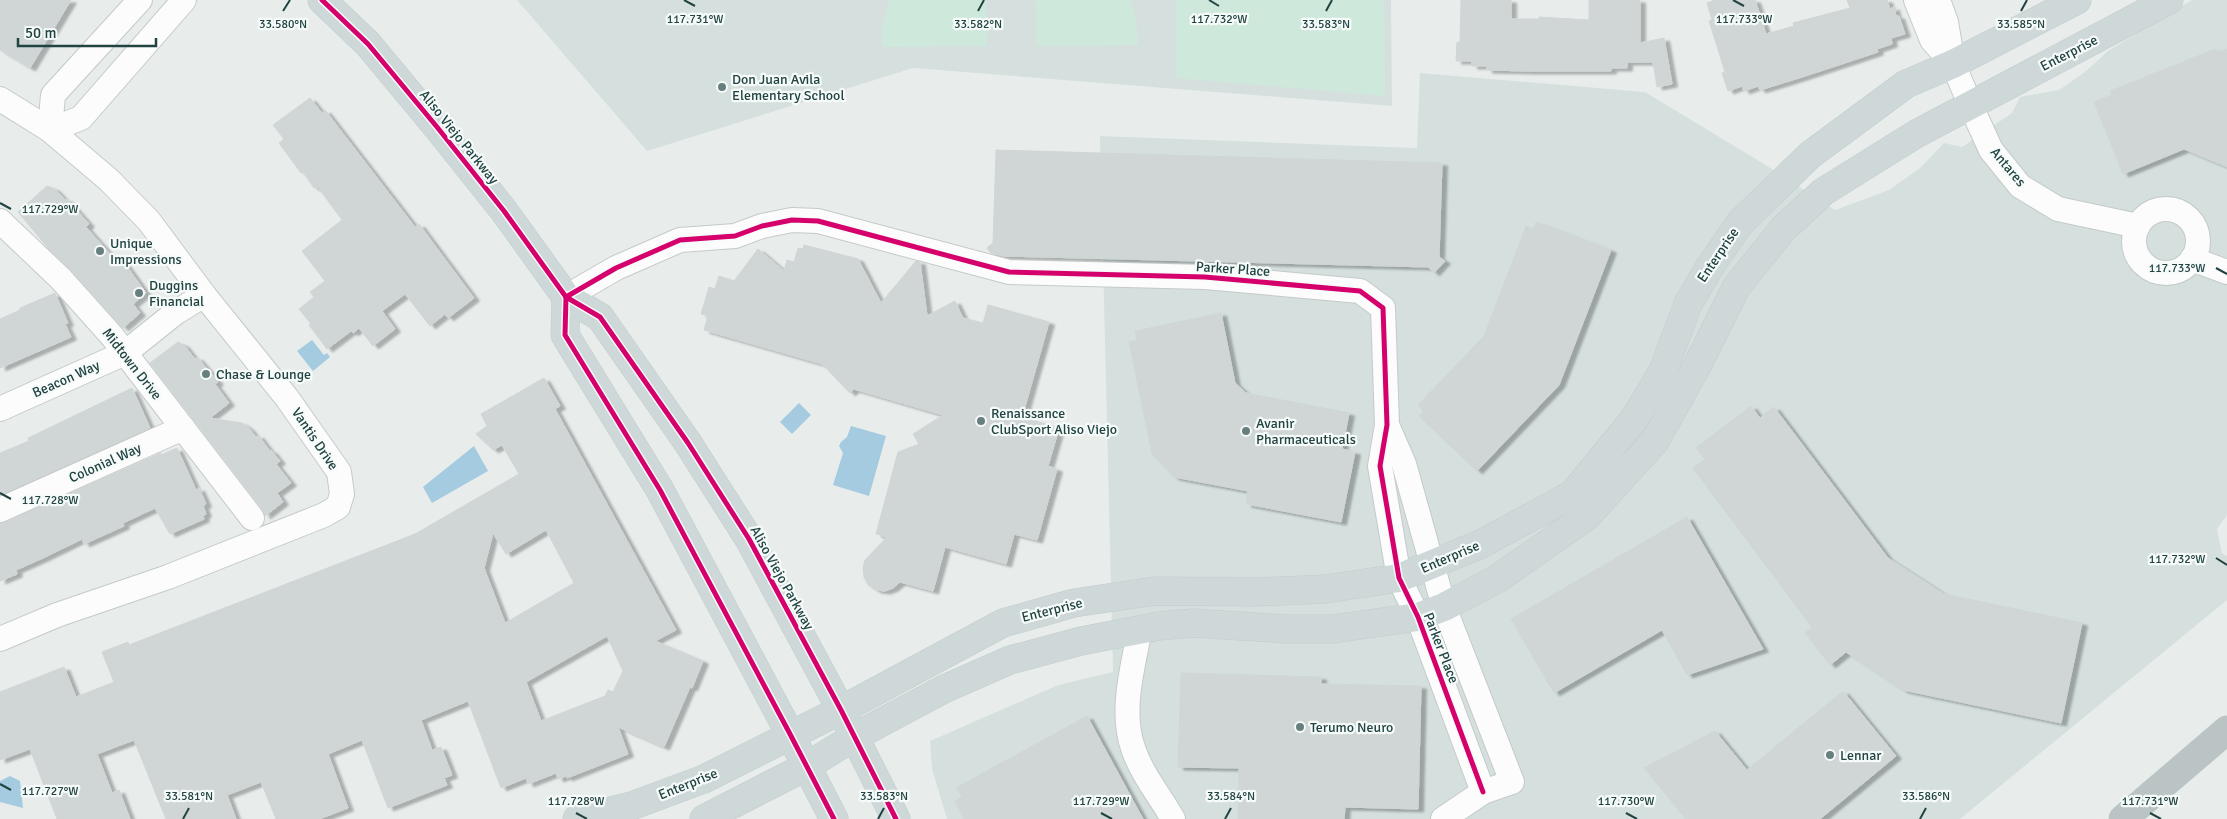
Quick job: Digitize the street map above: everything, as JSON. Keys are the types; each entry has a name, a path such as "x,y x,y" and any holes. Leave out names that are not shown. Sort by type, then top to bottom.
{"highway":[{"path":"2123,819 2227,730"}],"main road":[{"name":"Aliso Viejo Parkway","path":"322,0 368,44 437,127 504,212 566,298 600,317 688,443 749,539 896,819"},
{"name":"Enterprise","path":"577,819 631,806 704,780 1003,623 1074,603 1155,590 1256,592 1325,590 1399,578 1481,544 1572,494 1634,418 1663,371 1688,304 1708,268 1740,223 1810,155 1906,84 1953,64 2077,0"},
{"name":"Enterprise","path":"704,819 807,766 854,737 944,689 1010,660 1081,641 1140,629 1192,623 1287,629 1332,629 1418,617 1444,607 1497,578 1588,516 1655,441 1697,366 1737,286 1783,229 1823,192 1916,134 1970,104 2169,0"},
{"path":"566,298 565,335 660,490 834,819"}],"street":[{"path":"140,0 53,95 50,130 80,118 184,0"},
{"path":"1916,0 1932,40 1953,64"},
{"path":"1938,0 1946,22 1953,64"},
{"name":"Antares","path":"1953,64 1991,150 2020,186 2058,209 2138,226"},
{"name":"Vantis Drive","path":"0,99 50,130 109,180 149,221 204,295 287,398 334,464 339,472 342,494 338,507 324,515 178,573 57,615 0,639"},
{"path":"2158,210 2176,210 2191,220 2196,229 2195,251 2182,269 2164,273 2146,266 2136,251 2135,234 2138,226 2150,213 2158,210"},
{"name":"Parker Place","path":"566,298 616,268 680,240 735,236 762,226 792,220 818,220 1009,272 1205,277 1360,291 1383,308 1387,425 1380,466 1399,578 1418,617 1483,792 1512,782 1444,607 1404,464 1387,425"},
{"name":"Midtown Drive","path":"0,221 61,279 125,353 252,518"},
{"path":"2195,251 2227,255"},
{"path":"2195,251 2227,272"},
{"name":"Beacon Way","path":"0,409 125,353 175,313 204,295"},
{"name":"Colonial Way","path":"0,510 183,428"},
{"path":"1140,629 1128,706 1129,726 1133,748 1140,764 1173,819"},
{"path":"1443,819 1483,792"}],"shaded area":[{"name":"Don Juan Avila Elementary School","path":"517,0 1391,0 1392,106 913,68 647,151"},
{"path":"2192,0 2227,0 2227,515 2217,529 2222,553 2227,556 2227,600 1960,819 947,819 932,769 930,741 1058,685 1113,672 1100,136 1417,148 1420,73 1645,92 1764,164 1835,210 1889,190 1920,168 1944,143 1962,147 2012,113 2020,97 2059,90 2085,72 2108,51"}],"green space":[{"path":"890,0 986,0 987,46 883,47 882,25"},
{"path":"1036,0 1130,0 1135,13 1138,45 1037,46"},
{"path":"1176,0 1384,0 1385,96 1176,78"}],"water":[{"path":"312,340 324,355 327,353 330,357 313,371 297,351"},
{"path":"799,403 811,415 792,434 780,422"},
{"path":"851,426 886,436 869,496 833,485 843,453 839,446 847,437"},
{"path":"474,446 488,471 432,503 423,487"},
{"path":"10,776 20,781 23,808 0,802 0,781"}],"building":[{"path":"0,0 71,0 30,68 0,50"},
{"path":"1461,0 1511,0 1511,19 1539,19 1539,17 1589,20 1589,0 1640,0 1640,43 1664,38 1672,84 1657,87 1653,62 1627,62 1627,68 1611,68 1611,71 1529,71 1487,70 1487,66 1472,66 1472,61 1456,61 1457,42 1460,42"},
{"path":"1715,0 1755,0 1766,34 1794,26 1793,23 1850,8 1847,0 1887,0 1890,9 1894,7 1896,16 1899,16 1905,34 1891,38 1892,44 1877,49 1878,52 1799,78 1760,90 1758,86 1744,91 1742,86 1728,91 1722,73 1725,72 1709,21 1712,20 1707,3"},
{"path":"2215,49 2217,53 2227,49 2227,167 2184,149 2123,174 2094,102 2112,95 2110,91"},
{"path":"310,98 322,113 325,110 415,227 419,224 474,298 448,318 445,314 430,326 405,294 382,311 395,329 373,346 359,328 353,333 351,331 327,349 309,325 311,324 299,309 314,297 310,292 325,281 302,251 342,220 317,186 314,188 279,143 284,139 273,125"},
{"path":"996,150 1442,163 1439,257 1445,261 1434,273 1428,267 1004,256 991,253 987,248 993,243"},
{"path":"47,186 55,189 65,200 67,199 89,224 86,227 117,262 121,258 146,293 133,304 140,313 123,328 71,270 48,248 18,212"},
{"path":"1536,222 1611,250 1559,385 1477,471 1419,416 1424,411 1418,405 1484,336 1526,226 1534,229"},
{"name":"Renaissance ClubSport Aliso Viejo","path":"804,245 858,259 881,303 916,261 920,262 927,316 955,301 963,318 983,323 988,305 1049,322 1022,417 1059,428 1048,466 1057,469 1037,540 1014,534 1006,564 945,547 933,591 900,582 893,588 885,591 876,590 868,585 864,577 863,568 865,560 887,537 876,534 898,452 919,444 913,434 943,415 854,389 850,393 822,364 704,330 708,316 701,314 709,287 715,289 719,276 734,281 758,249 784,271 787,260 794,262 798,248 803,249"},
{"path":"55,293 68,323 65,324 71,337 0,368 0,319"},
{"name":"Avanir Pharmaceuticals","path":"1221,313 1235,383 1246,393 1349,413 1342,449 1355,452 1341,522 1246,504 1248,491 1174,477 1152,454 1129,342 1137,340 1135,331"},
{"path":"178,342 184,345 195,359 197,357 209,371 218,382 215,384 229,403 210,418 242,423 256,437 258,435 280,461 276,464 291,483 277,493 283,502 265,516 263,510 150,363"},
{"path":"544,378 560,406 555,409 676,630 655,641 703,661 664,747 618,727 628,754 567,778 566,776 558,779 556,773 528,784 526,778 501,788 468,701 421,720 432,750 441,747 452,775 444,778 447,785 388,808 362,740 328,754 348,808 319,819 276,819 261,782 227,795 236,819 166,819 134,740 97,754 112,793 119,790 130,819 57,819 30,749 0,760 0,692 64,667 76,697 114,682 102,652 128,642 129,645 415,534 519,474 502,445 493,450 476,434 487,426 481,414","holes":["546,530 574,583 505,623 484,568 493,533 506,554","607,636 623,671 613,692 608,690 605,696 541,721 526,682"]},
{"path":"132,388 150,428 0,495 0,453 29,441 28,438"},
{"path":"1751,406 1760,418 1774,407 1888,558 1944,594 2082,623 2061,723 1903,690 1846,652 1830,665 1805,633 1812,627 1693,468 1705,459 1696,448"},
{"path":"177,448 196,490 199,488 206,504 203,506 206,514 203,516 204,519 170,534 155,508 123,523 124,526 84,544 82,539 16,570 17,574 0,581 0,524 161,453 161,455"},
{"path":"1687,517 1763,649 1687,675 1662,630 1554,693 1511,619"},
{"name":"Terumo Neuro","path":"1181,673 1321,677 1321,684 1421,686 1418,809 1345,807 1344,819 1238,819 1239,768 1178,767"},
{"name":"Lennar","path":"1843,691 1896,756 1820,819 1686,819 1644,768 1715,731 1747,770"},
{"path":"1087,716 1143,819 964,819 955,801 962,797 956,788"}],"cycle path":[{"path":"322,0 368,44 437,127 504,211 566,297 600,317 688,443 749,539 841,710 896,819"},
{"path":"566,297 616,268 680,240 735,236 762,226 792,220 818,221 1009,272 1205,277 1360,291 1383,308 1387,425 1380,466 1399,578 1418,617 1483,792"},
{"path":"566,297 565,335 660,490 834,819"}],"place":[{"name":"Don Juan Avila Elementary School","path":"722,87"},
{"name":"Unique Impressions","path":"100,251"},
{"name":"Duggins Financial","path":"139,293"},
{"name":"Chase & Lounge","path":"206,374"},
{"name":"Renaissance ClubSport Aliso Viejo","path":"981,421"},
{"name":"Avanir Pharmaceuticals","path":"1246,431"},
{"name":"Terumo Neuro","path":"1300,727"},
{"name":"Lennar","path":"1830,755"}]}
